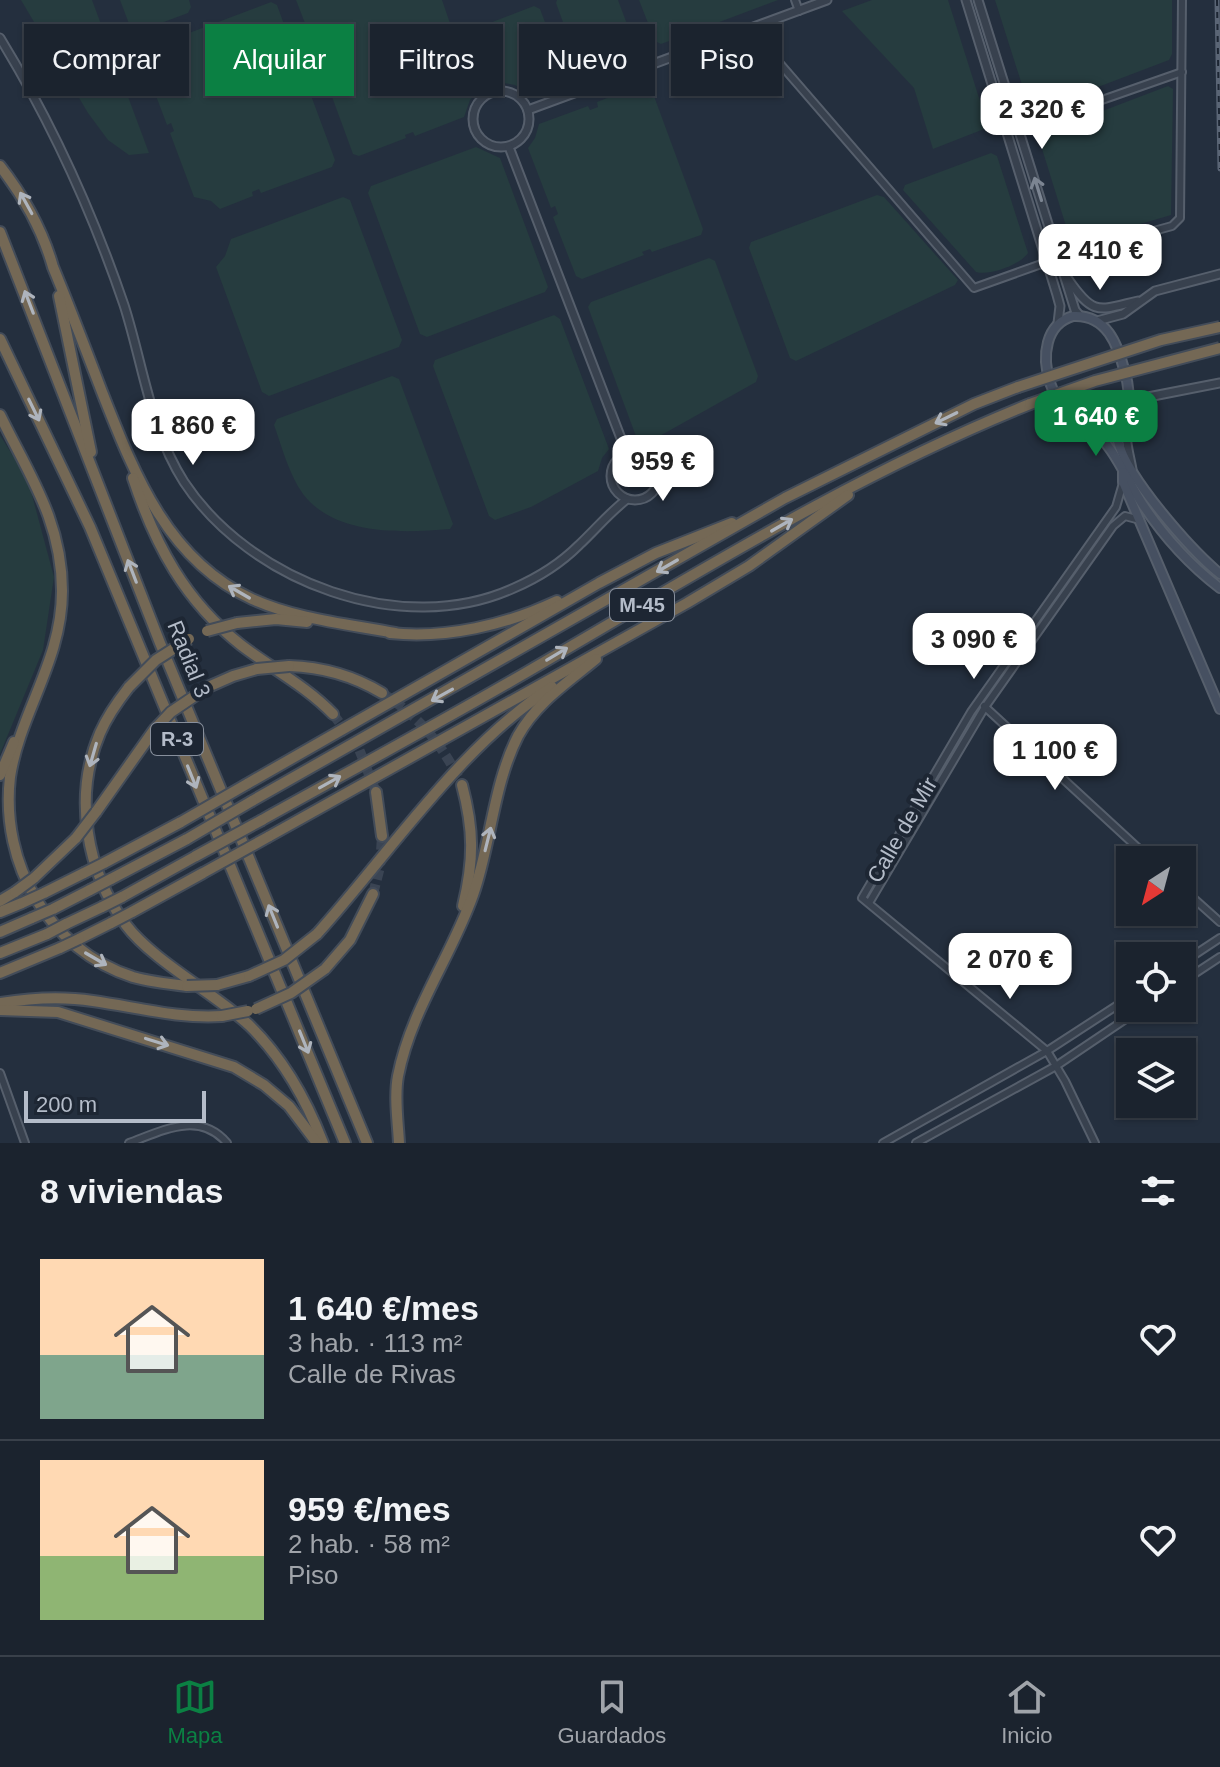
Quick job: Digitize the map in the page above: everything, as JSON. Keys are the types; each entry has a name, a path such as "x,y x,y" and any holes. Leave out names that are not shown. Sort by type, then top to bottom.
{"highway":[{"path":"0,166 23,196 46,241 97,482"},
{"name":"Radial 3","path":"0,232 160,643 367,1143"},
{"path":"53,267 150,503 182,547 218,579 249,598 294,614 395,633"},
{"name":"M-45","path":"0,932 53,909 187,839 837,471 974,404 1018,387 1161,340 1220,327"},
{"name":"Radial 3","path":"0,339 90,527 345,1143"},
{"name":"M-45","path":"0,953 122,897 527,672 807,510 940,443 1030,404 1109,377 1220,348"},
{"path":"0,415 51,517 62,593 59,624 48,668 10,777 8,815 20,870 42,911 60,932 82,951 131,976 187,986 217,985 249,976 284,960 317,934 409,824 482,746 539,696 658,619"},
{"path":"118,431 151,531 171,568 195,602 212,622 299,684 333,714"},
{"path":"0,973 60,948 132,912 658,619 749,566 849,495 856,485"},
{"path":"0,912 44,893 181,822 656,553 750,518"},
{"path":"323,1143 304,1099 273,1052 219,999 163,959 134,933 103,885 87,833 86,783 100,733 129,687 156,660 207,631 237,623 276,619 395,633 438,634 498,623 599,583"},
{"path":"399,1143 397,1079 410,1028 473,895 503,776 519,735 549,697 596,659"},
{"path":"0,901 34,878 76,838 154,730 171,712 208,687 257,669 289,666 332,671 382,693"},
{"path":"0,775 31,699 48,668"},
{"path":"454,939 473,860 472,832 462,785"},
{"path":"376,792 382,836"},
{"path":"0,1003 63,998 180,1015 222,1016 252,1010 291,993 325,969 350,940 373,894"},
{"path":"0,1010 58,1012 234,1067 281,1098 317,1143"}],"main road":[{"path":"1120,416 1107,425 1089,427 1066,415 1046,367 1047,339 1064,319 1080,316 1097,321 1115,342 1128,386 1125,407 1120,416 1118,440 1126,474 1141,520 1220,709"},
{"path":"1089,427 1106,443 1159,526 1188,559 1220,588"},
{"path":"1126,474 1220,574"}],"street":[{"path":"795,0 799,11"},
{"path":"764,24 827,0"},
{"path":"966,0 1060,306 1058,323"},
{"path":"978,0 1075,310 1080,316"},
{"path":"1059,257 1172,226 1179,221 1182,211 1182,0"},
{"path":"0,38 44,112 89,207 126,310 156,422 168,452 183,481 223,528 269,561 328,590 360,601 395,607 433,608 478,601 532,579 577,548 609,513 627,499"},
{"path":"528,110 671,58"},
{"path":"782,66 974,288 1047,262"},
{"path":"1019,129 1182,72"},
{"path":"508,91 524,101 528,110 528,128 524,136 509,147 493,146 479,138 472,122 476,104 490,92 508,91"},
{"path":"509,147 627,454"},
{"path":"1063,271 1078,294 1089,304 1111,309 1140,300"},
{"path":"1097,321 1115,318 1155,291 1220,274"},
{"path":"1125,407 1148,397 1220,383"},
{"path":"1126,474 1129,420 1140,407 1159,395"},
{"path":"635,452 648,457 657,467 659,479 650,495 639,500 627,499 617,492 611,480 612,467 627,454 635,452"},
{"name":"Calle de Mir","path":"1126,474 1116,507 979,701 862,898 869,903 985,707 1113,526 1125,516 1141,520"},
{"path":"609,513 617,492"},
{"path":"979,701 1136,846"},
{"path":"1196,901 1217,920 1220,930"},
{"path":"869,903 1047,1051 1095,1143"},
{"path":"1196,954 1220,938"},
{"path":"1196,973 1220,957"},
{"path":"883,1143 1047,1051 1116,1006"},
{"path":"916,1143 1056,1066 1121,1022"},
{"path":"0,1075 25,1143"},
{"path":"129,1143 189,1124 210,1129 227,1143"}],"green space":[{"path":"21,0 92,0 101,24 35,24"},
{"path":"120,0 189,0 191,7 188,13 158,24 129,24"},
{"path":"296,0 442,0 450,24 370,24 370,96 473,96 464,117 415,136 413,132 405,135 406,138 359,156 353,154 332,96 354,96 354,24 305,24"},
{"path":"557,0 618,0 627,24 564,24"},
{"path":"639,0 778,0 714,24 671,24 671,40 661,44 655,41 655,24 648,24"},
{"path":"872,0 948,0 987,123 984,129 933,149 914,88 842,11"},
{"path":"995,0 1172,0 1172,54 1169,60 1035,111 1029,107"},
{"path":"271,2 277,5 284,24 213,24"},
{"path":"534,6 540,9 546,24 519,24 519,87 503,80 503,24 487,24"},
{"path":"205,27 205,96 311,96 335,160 332,167 261,193 259,189 252,192 253,196 220,209 211,201 194,197 170,133 174,131 171,123 167,125 156,96 189,96 189,33"},
{"path":"1168,86 1173,89 1171,215 1076,243 1070,239 1039,139 1042,134"},
{"path":"78,96 128,96 149,153 129,155 108,140"},
{"path":"613,96 654,96 703,229 701,235 652,252 650,249 642,252 644,255 582,279 576,276 553,217 558,214 555,206 551,208 528,148 539,124 588,106 590,110 598,107 597,102"},
{"path":"476,147 500,158 548,287 545,292 427,337 420,334 368,193 371,186"},
{"path":"991,153 997,156 1028,253 1011,265 982,273 976,272 903,190 905,185"},
{"path":"877,195 884,197 958,280 955,285 796,361 790,358 749,248 751,242"},
{"path":"343,197 350,200 402,340 399,347 269,396 262,392 216,267 225,256 231,239"},
{"path":"709,258 715,261 758,376 756,382 649,442 637,439 588,307 591,302"},
{"path":"554,315 560,319 609,449 598,471 531,507 495,520 489,516 433,366 435,360"},
{"path":"392,376 399,379 453,524 450,529 391,531 351,525 333,518 303,494 286,461 274,425 277,419"},
{"path":"0,435 28,480 54,577 43,650 0,754"}],"tunnel":[{"path":"382,693 407,711 429,733 462,785"},
{"path":"333,714 359,749 376,792"},
{"path":"373,894 380,867 382,836"}],"railway":[{"path":"1217,0 1220,169"}]}
